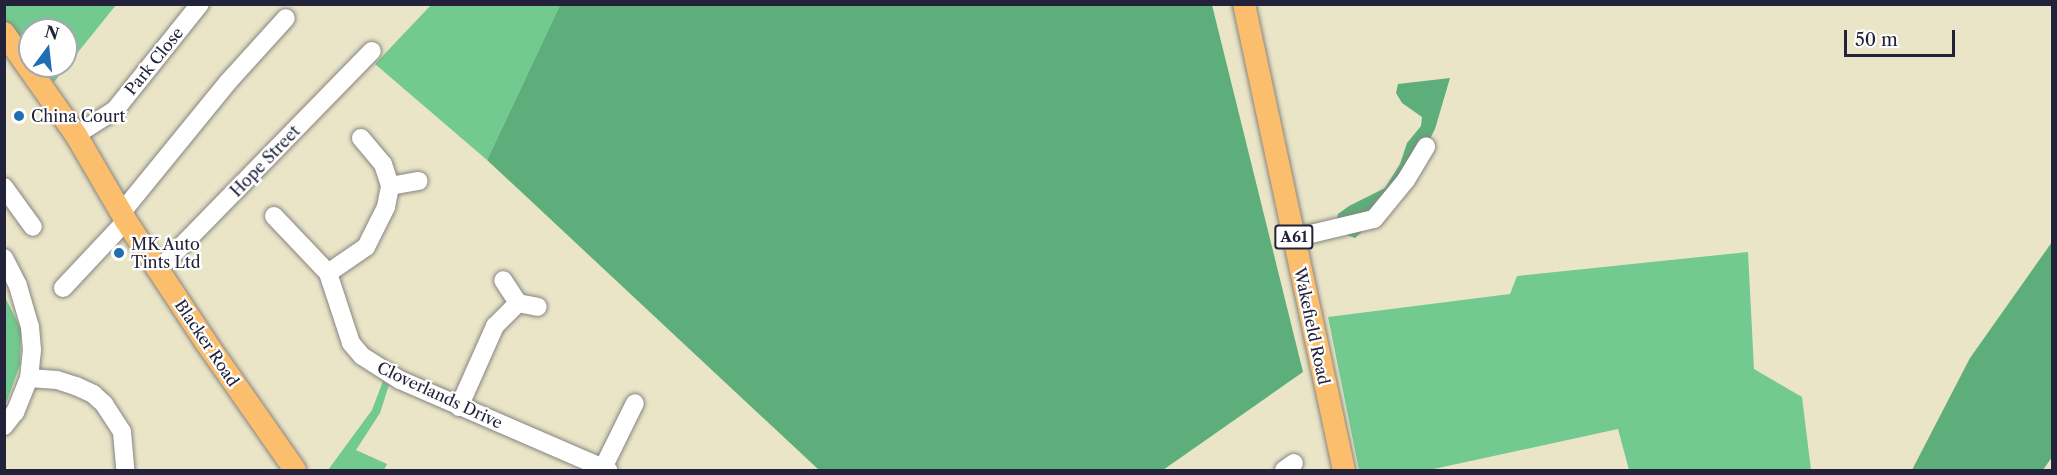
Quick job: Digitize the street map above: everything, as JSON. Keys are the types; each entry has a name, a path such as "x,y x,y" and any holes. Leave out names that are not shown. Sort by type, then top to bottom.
{"main road":[{"name":"Wakefield Road","path":"1244,4 1344,471"},
{"name":"Blacker Road","path":"7,41 76,135 158,270 295,471"}],"street":[{"name":"Park Close","path":"76,135 115,110 200,4"},
{"path":"63,288 124,217 228,82 286,18"},
{"name":"Hope Street","path":"158,270 372,51"},
{"path":"328,273 366,247 386,207 390,186 383,164 361,138"},
{"path":"1294,238 1374,219 1406,180 1426,147"},
{"path":"390,186 419,181"},
{"path":"4,187 33,227"},
{"name":"Cloverlands Drive","path":"274,216 328,273 351,343 362,356 400,380 606,469"},
{"path":"4,258 18,286 30,327 32,350 29,378 15,412 4,426"},
{"path":"503,280 518,303 538,307"},
{"path":"459,406 495,326 518,303"},
{"path":"29,378 57,380 76,386 93,394 104,404 122,432 125,471"},
{"path":"606,469 635,403"}],"green space":[{"path":"4,5 116,5 78,52 78,18 18,18 18,38 5,20"},
{"path":"431,5 560,5 487,160 375,64"},
{"path":"560,5 1212,5 1303,372 1163,470 819,470 487,160"},
{"path":"1450,78 1435,129 1414,170 1355,238 1342,233 1336,223 1338,214 1385,188 1400,164 1407,143 1421,126 1422,117 1402,103 1396,93 1398,84"},
{"path":"2052,242 2052,457 2043,470 1912,470 1970,358"},
{"path":"1748,252 1754,369 1802,397 1811,470 1629,470 1618,429 1429,470 1359,470 1328,317 1510,294 1517,276"},
{"path":"5,297 21,329 20,365 5,406"},
{"path":"383,381 389,385 380,413 356,450 387,464 384,470 328,470 372,410"}],"place":[{"name":"China Court","path":"19,116"},
{"name":"MK Auto Tints Ltd","path":"119,253"}]}
